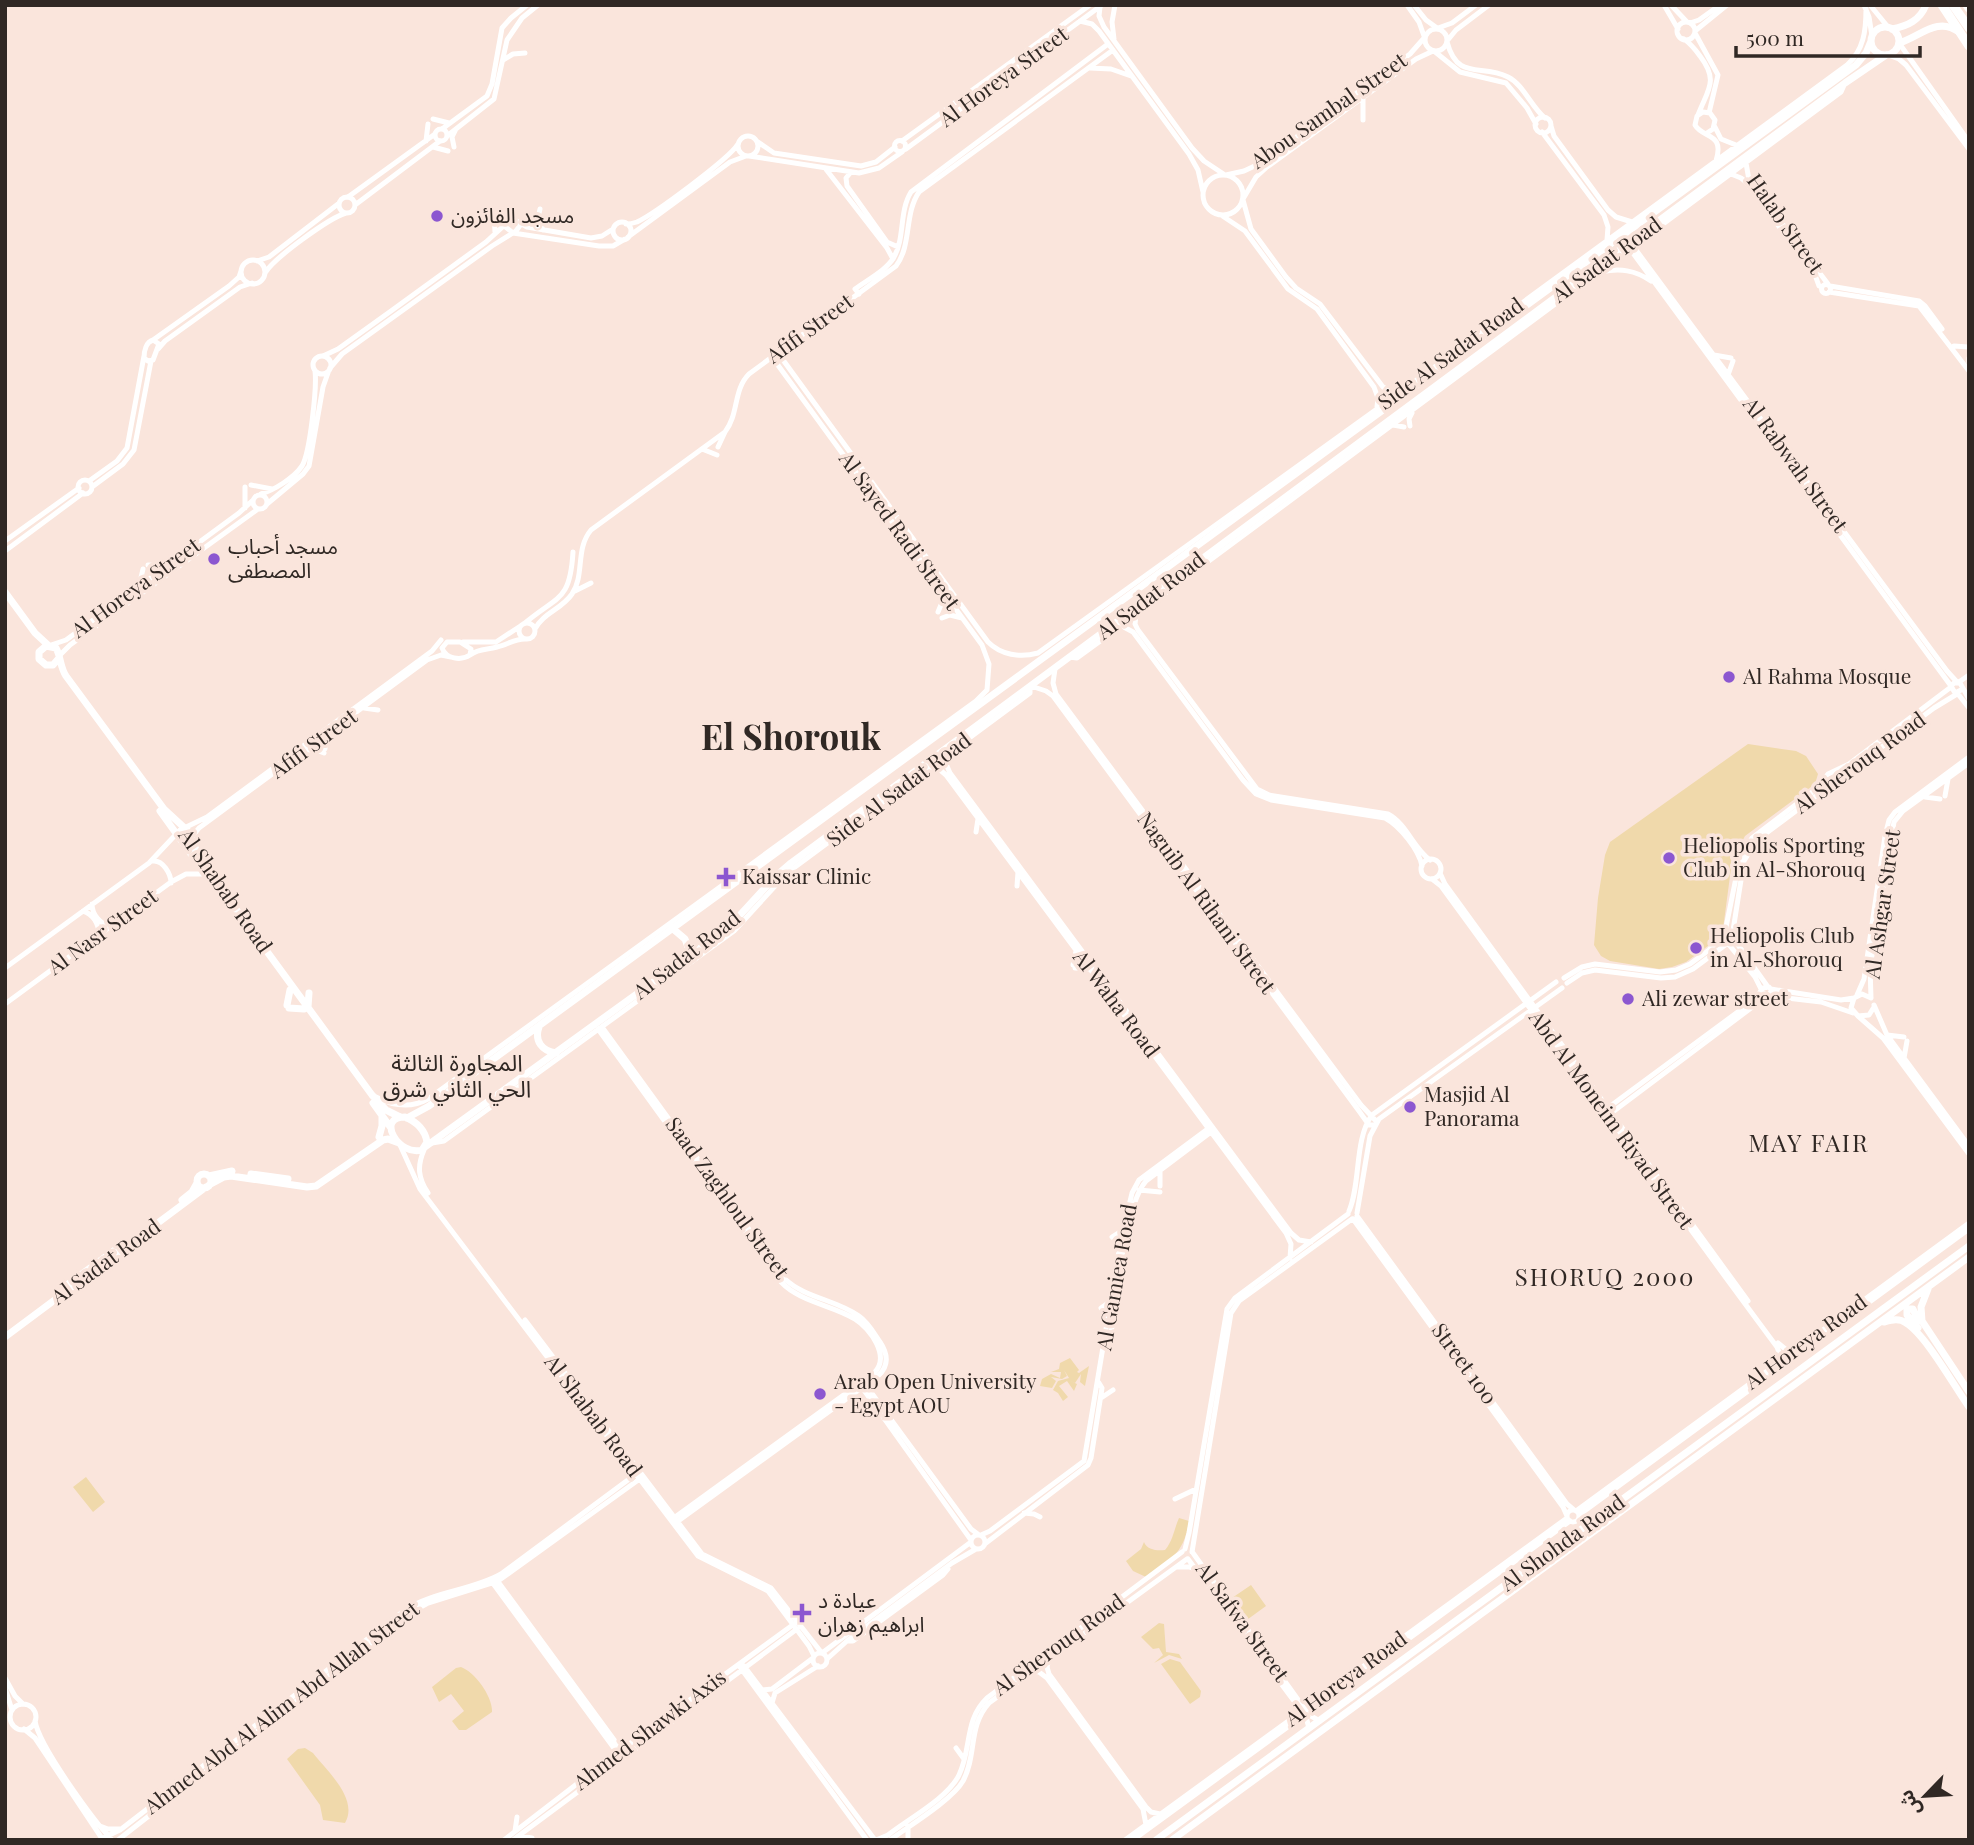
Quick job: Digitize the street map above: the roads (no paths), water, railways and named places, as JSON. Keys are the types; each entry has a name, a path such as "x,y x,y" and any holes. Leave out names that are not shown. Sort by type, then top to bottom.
{"highway":[{"path":"1942,5 1965,31"},
{"path":"1953,5 1969,46"}],"main road":[{"path":"1926,5 1914,21 1878,29 1871,38 1876,52 1887,55 1894,51 1899,43 1936,26 1965,31"},
{"path":"1890,28 1897,35 1899,43"},
{"name":"Al Sadat Road","path":"428,1146 465,1123 577,1037 619,1011 691,955 718,939 791,863 926,767 1183,572 1231,541 1458,369 1488,351 1577,282 1700,194 1863,57 1871,38"},
{"name":"Al Sadat Road","path":"5,1331 170,1212 224,1177 231,1175 312,1187 321,1184 391,1128 394,1121 429,1103 539,1026 620,962 721,893 834,808 854,797 1180,555 1334,447 1408,388 1438,370 1521,306 1554,286 1689,187 1699,176 1758,133 1840,77 1887,55"},
{"path":"1680,187 1689,187"},
{"path":"1570,274 1569,281 1577,282"},
{"path":"1554,286 1561,288 1560,295"},
{"path":"1450,361 1451,365 1458,369"},
{"path":"1438,370 1443,373 1444,380"},
{"path":"1341,441 1345,432"},
{"path":"1322,448 1334,447"},
{"path":"1200,543 1204,535"},
{"path":"1197,562 1209,561"},
{"path":"1180,582 1183,572"},
{"path":"1159,573 1160,582 1168,584"},
{"path":"1144,584 1153,586 1153,596"},
{"path":"5,592 35,634 56,648 59,657 50,666 42,663 34,638 5,599"},
{"path":"39,652 50,645"},
{"path":"1038,653 1054,650"},
{"name":"Al Shabab Road","path":"59,657 66,676 164,809 174,821 185,828 200,860 382,1115 399,1144"},
{"name":"Al Shabab Road","path":"50,666 63,679 291,987"},
{"path":"961,719 967,708"},
{"path":"869,786 870,795 878,799"},
{"path":"854,797 863,800 864,809"},
{"path":"711,894 721,893"},
{"path":"672,928 685,939 691,955"},
{"path":"291,987 308,992 306,1008 288,1006 291,987"},
{"name":"Al Shabab Road","path":"306,1008 383,1108 422,1129 428,1146"},
{"path":"539,1026 539,1044 547,1051 556,1053"},
{"path":"577,1037 587,1038"},
{"path":"486,1056 495,1057"},
{"path":"379,1138 382,1115"},
{"name":"Al Sadat Road","path":"209,1175 230,1171 310,1182 334,1172 383,1140 388,1139 399,1144"},
{"path":"399,1144 417,1152 428,1146"},
{"path":"201,1175 209,1175 211,1181 208,1186 201,1187 197,1182 201,1175"},
{"name":"Al Sadat Road","path":"170,1212 192,1192 197,1182"},
{"name":"Al Shohda Road","path":"1172,1840 1455,1633 1470,1616 1577,1532 1969,1246"},
{"name":"Al Shohda Road","path":"1156,1840 1450,1626 1470,1616 1665,1479 1969,1257"},
{"path":"1930,1285 1920,1307 1921,1316 1926,1329 1969,1391"},
{"path":"1923,1340 1919,1329 1906,1314 1907,1309 1913,1309 1919,1323 1926,1329"},
{"name":"Al Sadat Road","path":"5,1337 26,1318"},
{"path":"1877,1324 1901,1320 1910,1325 1969,1407"},
{"path":"1747,1409 1751,1413 1759,1411"},
{"path":"1650,1479 1662,1475 1665,1479"},
{"path":"1450,1626 1457,1626 1455,1633"}],"street":[{"path":"501,57 507,40 527,5"},
{"path":"235,286 247,262 275,257 336,217 352,211 355,205 425,146 438,130 456,124 490,104 496,96 502,29 522,13 538,5"},
{"name":"Al Horeya Street","path":"747,156 861,166 886,158 904,150 916,137 1043,44 1090,5"},
{"path":"1101,5 1101,29"},
{"name":"Al Horeya Street","path":"1043,44 1101,5"},
{"path":"1115,5 1112,22 1113,50 1196,153 1238,182 1243,190 1249,225 1274,265"},
{"path":"1407,5 1419,22 1426,46 1460,72 1509,85 1538,130 1605,215 1607,240"},
{"path":"1414,5 1426,20 1445,33 1452,56 1460,65 1467,69 1509,77 1535,109 1550,122 1554,136 1608,210 1616,217 1632,222"},
{"path":"1425,37 1429,30 1452,23 1476,5"},
{"path":"1434,51 1442,49 1460,26 1489,5"},
{"path":"1664,5 1674,20 1679,35 1693,47 1711,74 1710,87 1695,121 1696,128 1707,133 1718,146 1716,160"},
{"path":"1671,5 1689,23 1715,66 1718,75 1709,113"},
{"path":"1678,30 1681,24 1699,20 1720,5"},
{"path":"1684,39 1691,38 1727,5"},
{"path":"1867,6 1890,28"},
{"path":"1867,6 1871,38"},
{"path":"1700,194 1841,92 1840,77 1859,50 1865,34 1867,6"},
{"path":"1870,20 1876,21 1875,13"},
{"path":"1080,21 1101,29 1194,162 1208,208 1245,231 1292,285 1318,301 1363,365 1383,387 1397,392"},
{"name":"Abou Sambal Street","path":"1243,200 1263,170 1372,86 1410,54 1425,37"},
{"name":"Afifi Street","path":"718,447 733,421 741,383 749,374 899,262 903,253 908,197 917,185 1112,43"},
{"path":"1899,43 1969,149"},
{"name":"Afifi Street","path":"859,290 893,259 914,200 922,189 1113,50"},
{"name":"Abou Sambal Street","path":"1226,175 1256,166 1363,97 1372,86 1420,56 1434,51"},
{"path":"501,57 525,53"},
{"path":"1887,55 1902,61 1919,77 1969,142"},
{"path":"1087,69 1111,69 1137,80"},
{"path":"1363,97 1363,120"},
{"path":"1697,116 1703,112 1709,113 1714,117 1721,139 1736,145"},
{"path":"1536,124 1539,119 1545,118"},
{"path":"425,146 430,122 456,124"},
{"path":"90,484 123,464 134,450 147,344 167,335 235,286 261,280 275,257 338,204 340,199 348,197 425,146 440,141 456,124"},
{"path":"425,146 451,149 456,124"},
{"path":"1542,132 1548,131 1551,126"},
{"path":"1707,133 1715,127"},
{"path":"442,129 447,136"},
{"name":"Side Al Sadat Road","path":"1038,653 1180,555 1397,392 1408,388 1607,240 1699,176 1736,145 1758,133"},
{"path":"435,134 440,141"},
{"path":"315,371 321,374 329,369 340,352 446,275 513,219 521,224 609,247 626,238 725,162 743,137 749,135 758,142 758,150 725,162"},
{"name":"Al Horeya Street","path":"758,142 771,156 825,168 869,172 886,158 897,142 916,137"},
{"path":"895,147 904,150 906,144 902,141"},
{"path":"738,144 739,150 747,156"},
{"name":"Halab Street","path":"1746,163 1749,180 1826,287 1919,306 1969,371"},
{"path":"825,168 864,216 893,259"},
{"path":"850,172 847,186 889,243 898,247"},
{"name":"Halab Street","path":"1731,174 1744,180 1793,243"},
{"path":"1203,192 1212,178 1226,175"},
{"path":"348,197 355,205"},
{"path":"1221,215 1235,212 1243,200"},
{"path":"338,204 340,210 346,213"},
{"path":"540,209 538,218 543,230"},
{"path":"494,214 494,235"},
{"path":"503,225 513,233 588,241 600,237 617,224 635,223 654,214"},
{"path":"446,275 513,233 521,224"},
{"path":"626,224 630,230 626,238"},
{"path":"613,229 616,238 626,238"},
{"path":"1781,229 1780,241 1793,243 1797,231"},
{"name":"Side Al Sadat Road","path":"1528,322 1652,230"},
{"name":"Al Rabwah Street","path":"1632,247 1656,284 1959,688 1953,692 1945,672"},
{"path":"257,261 262,264 265,273"},
{"name":"Al Rabwah Street","path":"1643,263 1714,355 1781,450"},
{"path":"1598,272 1626,270 1643,275 1656,284"},
{"path":"241,271 244,279 251,283"},
{"name":"Halab Street","path":"1826,287 1919,301 1969,362"},
{"path":"144,372 167,335"},
{"path":"153,340 158,342 158,349"},
{"path":"1954,346 1968,347"},
{"path":"786,347 786,365"},
{"name":"Side Al Sadat Road","path":"1356,448 1415,408 1488,351"},
{"path":"272,489 255,496 252,501 254,507 264,508 299,469 305,458 316,385 314,360 340,352"},
{"name":"Al Sayed Radi Street","path":"775,355 786,365 994,647"},
{"name":"Al Sayed Radi Street","path":"775,355 778,366 987,655"},
{"path":"1714,355 1732,359 1728,375"},
{"path":"144,356 151,361"},
{"path":"245,508 248,486 280,488 303,474 311,462 323,387 330,362 323,356"},
{"path":"764,363 778,366"},
{"path":"1363,365 1376,390 1377,407"},
{"path":"1390,426 1407,427 1415,408"},
{"path":"451,657 444,652 441,645 447,642 499,641 556,601 566,592 577,553 593,529 725,432"},
{"path":"702,449 718,455"},
{"path":"5,551 81,491 82,481 90,484"},
{"path":"5,541 81,491 90,492 90,484"},
{"path":"261,494 267,499 267,504"},
{"name":"Al Horeya Street","path":"241,516 252,501"},
{"name":"Al Horeya Street","path":"59,657 68,642 241,516 258,509"},
{"path":"22,529 27,535"},
{"path":"1069,657 1077,658 1209,561 1231,541"},
{"path":"573,593 577,553"},
{"path":"139,586 146,567 171,566"},
{"name":"Al Horeya Street","path":"135,593 139,586 171,566"},
{"path":"460,642 470,647 470,654 515,640 533,638 540,620 573,593 591,583"},
{"path":"943,592 940,615 962,618"},
{"path":"1136,615 1136,632"},
{"path":"523,624 530,623 535,629"},
{"path":"523,624 519,632 525,639"},
{"path":"1112,626 1121,626 1136,632 1257,789 1269,795 1391,816 1424,861 1424,875 1438,879 1439,864 1424,861"},
{"name":"Al Horeya Street","path":"50,645 68,642"},
{"path":"477,642 476,646 481,649"},
{"name":"Afifi Street","path":"182,842 188,841 197,826 441,645"},
{"path":"967,708 988,690 990,669 987,655 992,653 994,647 1014,655 1038,653"},
{"name":"Afifi Street","path":"251,787 431,658 441,655 464,658 470,654"},
{"path":"1054,695 1053,677 1056,667"},
{"name":"Al Sherouq Road","path":"1959,688 1969,675"},
{"name":"Al Sherouq Road","path":"1730,940 1744,862 1757,840 1969,683"},
{"name":"Side Al Sadat Road","path":"758,900 787,873 926,767 1030,693 1030,686"},
{"name":"Naguib Al Rihani Street","path":"1030,686 1054,695 1332,1070 1376,1123"},
{"name":"Al Sherouq Road","path":"1724,934 1738,865 1752,838 1815,790 1828,774 1853,761 1951,687"},
{"path":"1959,688 1969,699"},
{"path":"1959,688 1969,708"},
{"path":"361,709 379,709 383,693"},
{"name":"Side Al Sadat Road","path":"834,808 967,708"},
{"path":"303,751 325,751 325,742 330,732"},
{"name":"Al Waha Road","path":"947,754 946,764 950,776 978,819 1243,1172"},
{"name":"Al Ashgar Street","path":"1766,989 1837,999 1855,997 1864,979 1887,837 1896,818 1948,778 1969,757"},
{"name":"Al Ashgar Street","path":"1871,998 1870,967 1889,820 1895,811 1969,763"},
{"name":"Al Waha Road","path":"926,767 939,769 950,776 1287,1231 1299,1240 1311,1242"},
{"path":"1922,797 1942,797 1948,778"},
{"path":"978,819 976,833 990,835"},
{"name":"Afifi Street","path":"176,833 197,826"},
{"name":"Al Nasr Street","path":"5,968 32,945 151,861 176,833"},
{"path":"620,962 711,894 764,859"},
{"path":"151,861 160,862 170,876 171,884"},
{"name":"Al Nasr Street","path":"7,1004 99,934 171,884 190,873 205,874"},
{"path":"1018,873 1018,887 1031,890"},
{"name":"Abd Al Moneim Riyad Street","path":"1438,879 1779,1349 1783,1362"},
{"path":"92,904 93,912 101,922 110,927"},
{"path":"83,911 90,914 97,924 99,934"},
{"path":"1735,924 1742,950 1766,989"},
{"path":"1649,973 1683,968 1709,950 1724,934 1742,950"},
{"path":"465,1123 587,1038 619,1011 718,939"},
{"path":"1531,1005 1545,999 1582,967 1595,964 1669,978 1688,972 1730,940"},
{"path":"1695,1046 1772,993 1755,977 1730,940"},
{"path":"1076,951 1074,966 1089,969"},
{"path":"1353,1215 1366,1124 1372,1115 1411,1091 1531,1005 1556,982 1558,987 1564,983"},
{"path":"1607,1112 1766,989"},
{"path":"1969,1146 1930,1098 1883,1038 1855,1014 1851,1005 1855,997 1864,994 1871,998 1887,1035 1904,1058 1930,1098 1969,1154"},
{"path":"1768,996 1827,1004 1855,1014 1869,1015 1874,1005"},
{"path":"1541,1014 1545,999"},
{"name":"Abd Al Moneim Riyad Street","path":"1531,1005 1541,1014 1560,1046"},
{"path":"372,1095 401,1106 429,1103 486,1056 560,1007"},
{"name":"Saad Zaghloul Street","path":"600,1028 785,1279 795,1287 864,1320 886,1352 884,1369 864,1386 674,1521"},
{"path":"1887,1035 1905,1039 1904,1058"},
{"path":"1183,1551 1228,1321 1236,1305 1353,1215 1370,1136 1376,1123 1411,1091"},
{"name":"Naguib Al Rihani Street","path":"1356,1101 1366,1124"},
{"path":"1201,1119 1199,1138 1219,1143"},
{"path":"1366,1124 1376,1123"},
{"name":"Al Gamiea Road","path":"1106,1349 1107,1322 1132,1193 1138,1182 1211,1129"},
{"name":"Al Gamiea Road","path":"1042,1497 1086,1459 1125,1244 1139,1190 1146,1181 1199,1138"},
{"name":"Al Shabab Road","path":"399,1144 420,1189 639,1475"},
{"name":"Al Shabab Road","path":"428,1146 419,1169 424,1188 701,1558 768,1591 821,1652"},
{"path":"1139,1190 1160,1189 1160,1170"},
{"path":"1187,1559 1192,1552 1223,1323 1229,1305 1311,1242 1353,1215"},
{"name":"Street 100","path":"1353,1215 1563,1507 1573,1517"},
{"name":"Abd Al Moneim Riyad Street","path":"1682,1215 1780,1345 1793,1355"},
{"name":"Al Horeya Road","path":"1793,1355 1969,1223"},
{"name":"Al Horeya Road","path":"1125,1840 1969,1229"},
{"path":"1112,1237 1123,1230"},
{"name":"Al Waha Road","path":"1287,1231 1291,1244 1290,1258"},
{"path":"1107,1322 1101,1310 1111,1301"},
{"name":"Al Gamiea Road","path":"975,1549 983,1548 1023,1511 1090,1462 1101,1398 1102,1387 1098,1382"},
{"path":"864,1386 971,1529 986,1543"},
{"path":"772,1703 773,1691 813,1657 975,1549 967,1531 864,1386"},
{"path":"1101,1398 1114,1390"},
{"name":"Ahmed Abd Al Alim Abd Allah Street","path":"108,1839 408,1614 428,1603 453,1598 494,1580 639,1475"},
{"path":"1175,1499 1196,1489"},
{"path":"1025,1494 1042,1497 1041,1516 1023,1511 1025,1494"},
{"name":"Al Gamiea Road","path":"971,1541 1023,1511"},
{"path":"1573,1517 1587,1525"},
{"path":"1573,1517 1577,1532"},
{"path":"762,1690 773,1691 818,1666 824,1666 827,1659 847,1641 971,1541"},
{"path":"1183,1551 1189,1549 1192,1552"},
{"name":"Al Sherouq Road","path":"875,1840 907,1824 959,1786 967,1772 975,1726 995,1698 1049,1659 1183,1551"},
{"name":"Al Safwa Street","path":"1183,1551 1305,1712 1320,1721"},
{"name":"Al Safwa Street","path":"1192,1552 1258,1648"},
{"name":"Al Sherouq Road","path":"893,1840 907,1824 950,1789 959,1775 974,1714 987,1698 1187,1559"},
{"path":"847,1641 853,1641 943,1575 949,1566"},
{"path":"1174,1568 1189,1566 1199,1571"},
{"path":"494,1580 621,1753"},
{"name":"Ahmed Abd Al Alim Abd Allah Street","path":"118,1840 206,1767 246,1741 411,1606 428,1598 494,1580"},
{"name":"Al Shabab Road","path":"796,1626 813,1657"},
{"name":"Ahmed Shawki Axis","path":"504,1840 514,1836 621,1753 796,1626"},
{"path":"821,1652 827,1659"},
{"path":"813,1657 818,1666"},
{"path":"1049,1659 1049,1674 1107,1757"},
{"path":"741,1665 867,1840"},
{"path":"1032,1671 1047,1678 1148,1810 1160,1814"},
{"path":"5,1678 15,1696 33,1710 41,1740 108,1839"},
{"path":"755,1684 792,1728 875,1840"},
{"path":"5,1688 12,1710 12,1723 35,1738 108,1839"},
{"path":"12,1710 23,1704"},
{"name":"Al Horeya Road","path":"1133,1840 1160,1814 1305,1712"},
{"name":"Al Safwa Street","path":"1305,1712 1310,1728"},
{"path":"24,1729 31,1726 34,1720"},
{"path":"964,1759 956,1746 968,1737"},
{"path":"1116,1769 1143,1810 1146,1825"},
{"path":"518,1816 535,1820 534,1837 514,1836 518,1816"},
{"path":"907,1824 908,1840"},
{"path":"98,1825 113,1830 124,1828"}],"place":[{"name":"مسجد الفائزون","path":"437,216"},
{"name":"مسجد أحباب المصطفى","path":"214,559"},
{"name":"Al Rahma Mosque","path":"1729,677"},
{"name":"Heliopolis Sporting Club in Al-Shorouq","path":"1669,858"},
{"name":"Kaissar Clinic","path":"726,877"},
{"name":"Heliopolis Club in Al-Shorouq","path":"1696,948"},
{"name":"Ali zewar street","path":"1628,999"},
{"name":"Masjid Al Panorama","path":"1410,1107"},
{"name":"Arab Open University - Egypt AOU","path":"820,1394"},
{"name":"عيادة د ابراهيم زهران","path":"802,1613"}],"district":[{"name":"El Shorouk","path":"791,738"},
{"name":"المجاورة الثالثة الحي الثاني شرق","path":"457,1076"},
{"name":"MAY FAIR","path":"1809,1144"},
{"name":"SHORUQ 2000","path":"1605,1278"}]}
